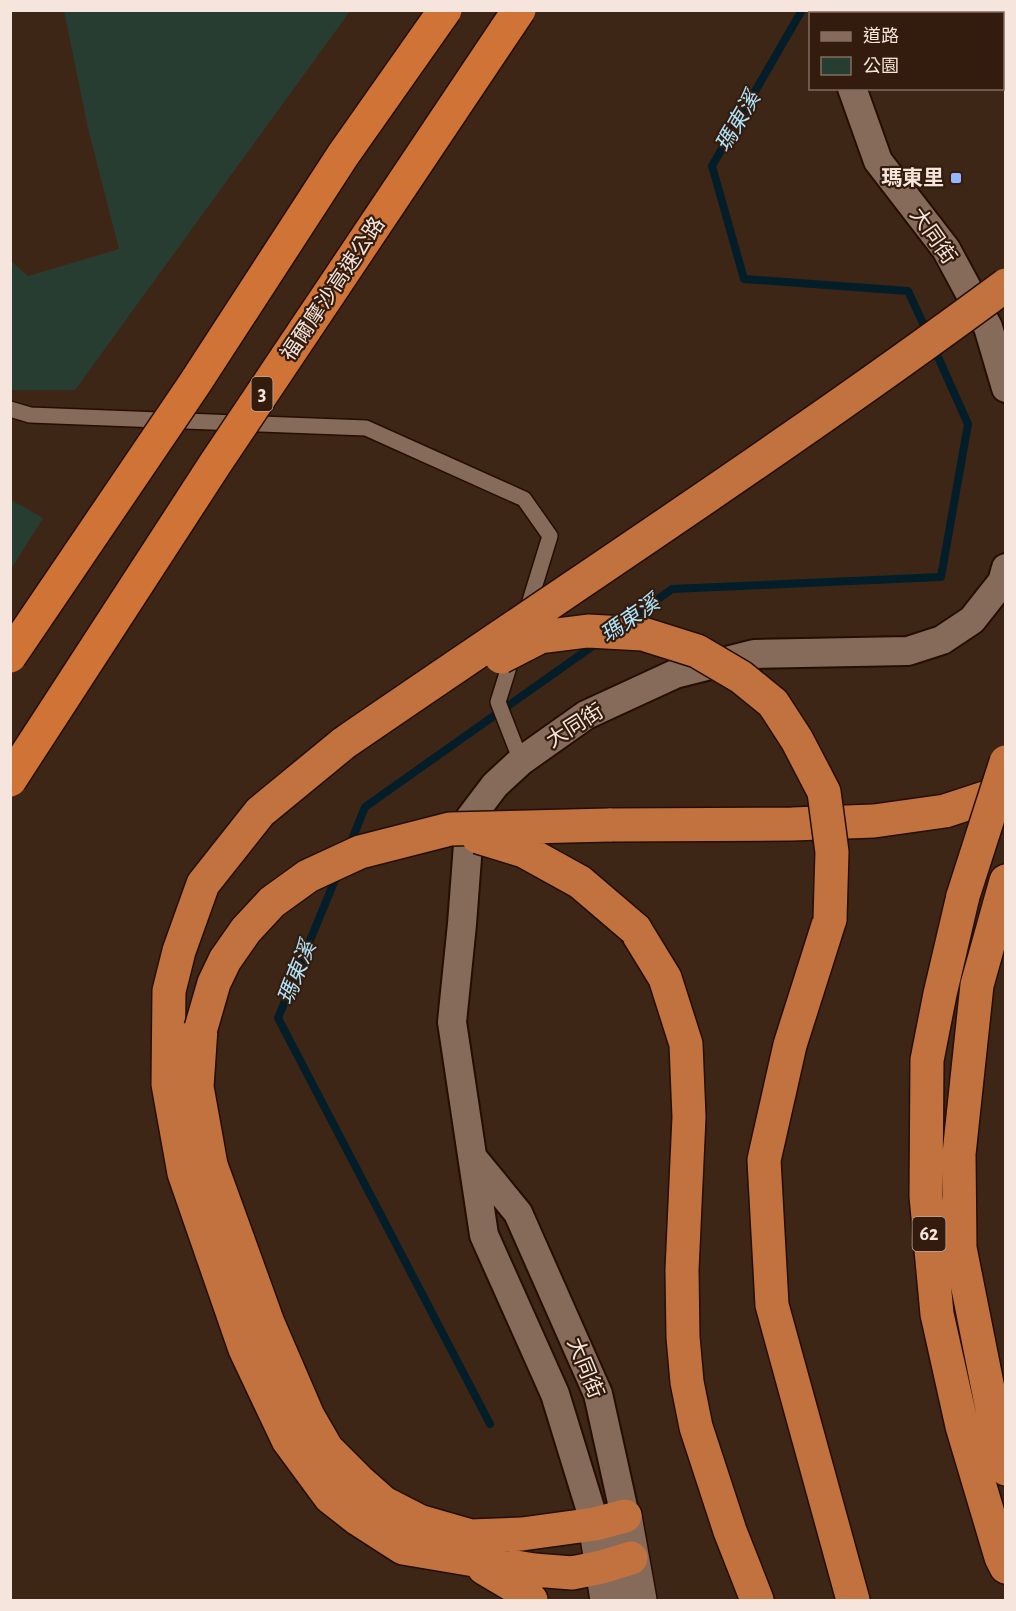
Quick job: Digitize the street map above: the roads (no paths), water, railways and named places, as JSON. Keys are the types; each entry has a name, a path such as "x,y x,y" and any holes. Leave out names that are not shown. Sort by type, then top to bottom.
{"highway":[{"path":"10,656 195,383 343,155 445,10"},
{"name":"福爾摩沙高速公路","path":"10,780 215,464 519,10"},
{"path":"617,1562 572,1573 534,1570 404,1548 357,1519 330,1497 288,1440 246,1349 184,1173 168,1084 169,991 179,951 203,884 260,812 344,743 618,559 883,375 1005,285"},
{"path":"374,723 540,637 588,631 643,634 697,651 741,676 773,703 797,740 824,792 832,852 830,919 790,1045 764,1160 772,1305 853,1600"},
{"name":"62","path":"1005,762 963,896 927,1060 926,1196 937,1314 962,1426 1005,1567"},
{"path":"610,1520 522,1534 471,1536 420,1521 384,1503 327,1449 308,1416 268,1323 211,1165 197,1087 201,1028 214,983 225,960 246,930 272,902 308,876 360,852 450,830 874,821 945,812 1005,791"},
{"path":"450,830 524,851 580,882 635,929 665,978 686,1044 689,1117 682,1281 687,1383 696,1427 730,1531 757,1600"},
{"name":"62","path":"1005,880 977,985 959,1154 960,1248 1005,1469"},
{"path":"469,1560 516,1587 531,1600"}],"street":[{"name":"大同街","path":"853,90 878,161 946,249 987,327 1005,388"},
{"name":"大同街","path":"610,1520 484,1235 452,1022 470,818 495,785 521,761 586,715 675,674 754,654 908,651 942,640 972,620 1002,582 1005,568"},
{"name":"大同街","path":"473,1158 518,1213 597,1394 610,1520 617,1562 640,1600"},
{"name":"大同街","path":"607,1600 617,1562"}],"lane":[{"path":"10,409 30,416 366,428 524,499 550,536 498,702 521,761"}],"waterway":[{"name":"瑪東溪","path":"802,10 712,166 744,279 908,291 928,334"},
{"name":"瑪東溪","path":"626,622 672,589 941,577 968,424 934,348"},
{"name":"瑪東溪","path":"349,847 365,807 597,643"},
{"name":"瑪東溪","path":"337,875 278,1018 490,1424"}],"place":[{"name":"瑪東里","path":"956,178"}]}
